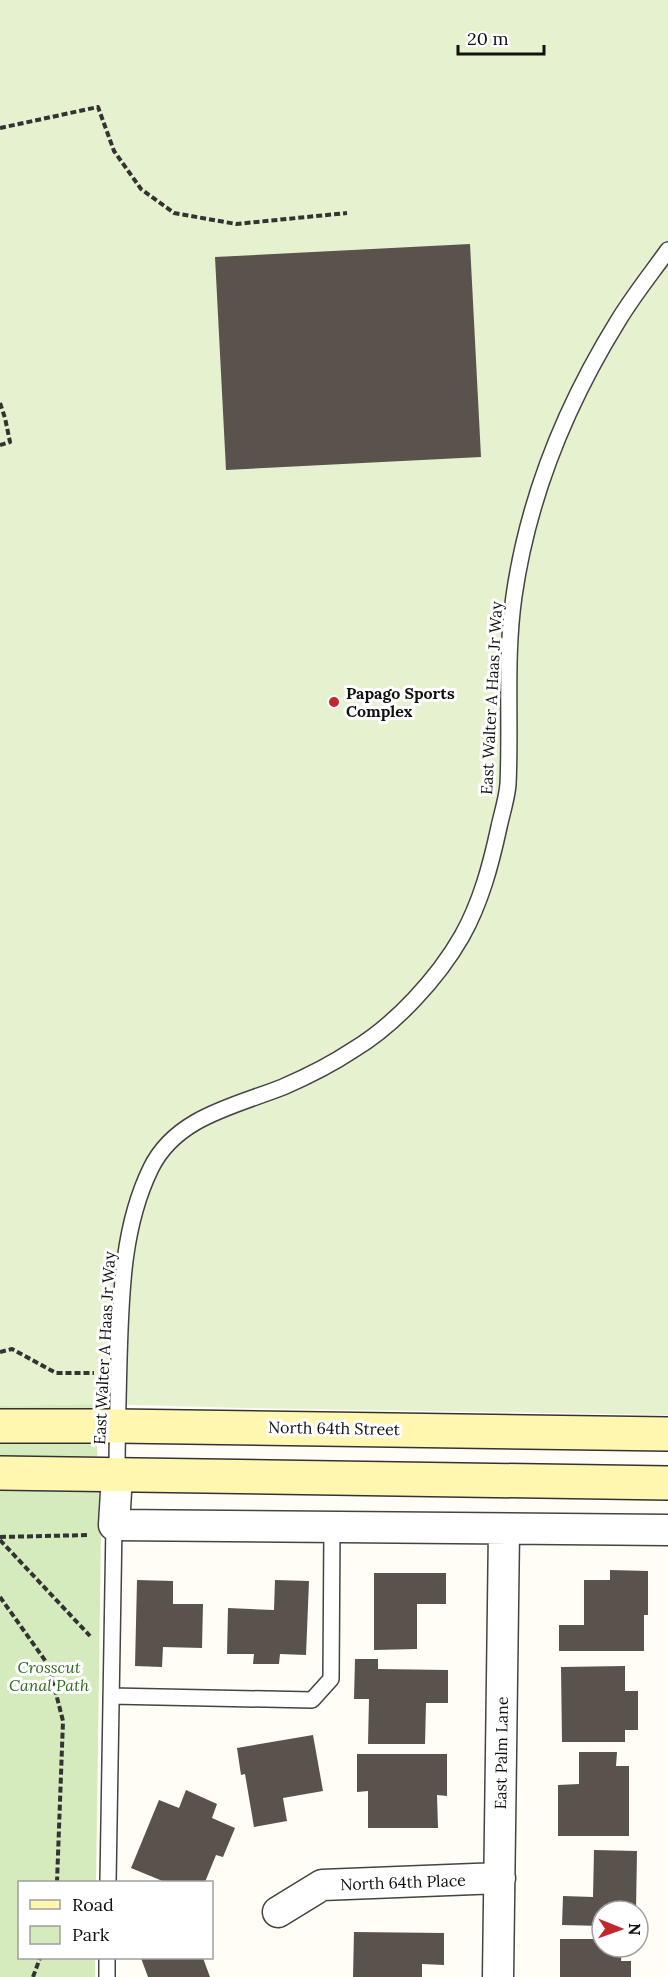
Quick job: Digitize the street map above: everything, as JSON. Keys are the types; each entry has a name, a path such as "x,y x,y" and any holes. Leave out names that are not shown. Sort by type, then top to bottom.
{"main road":[{"name":"North 64th Street","path":"0,1426 668,1434"},
{"path":"0,1473 668,1483"}],"street":[{"path":"117,1475 114,1525 668,1530"},
{"name":"East Palm Lane","path":"498,1977 504,1530"},
{"name":"North 64th Place","path":"278,1912 322,1884 500,1878"}],"lane":[{"name":"East Walter A Haas Jr Way","path":"117,1475 121,1313 128,1237 136,1204 152,1165 164,1149 183,1131 208,1114 286,1086 355,1050 408,1005 429,982 463,934 488,876 508,788 509,649 514,596 525,538 546,467 568,411 620,318 668,250"},
{"path":"108,1881 114,1525"},
{"path":"111,1696 312,1700 331,1679 332,1526"},
{"path":"107,1959 107,1977"}],"path":[{"path":"0,128 98,107 114,152 141,189 174,213 236,224 347,213"},
{"path":"0,403 10,442 0,445"},
{"path":"0,1352 12,1349 56,1373 94,1373"},
{"path":"0,1538 90,1535 114,1525"},
{"path":"0,1538 93,1640"},
{"path":"0,1597 49,1666 63,1721 57,1881"},
{"path":"33,1977 40,1959"}],"green space":[{"name":"Papago Sports Complex","path":"0,0 668,0 668,1415 95,1404 0,1406"},
{"name":"Crosscut Canal Path","path":"95,1404 101,1531 96,1881 18,1881 18,1959 95,1959 95,1977 0,1977 0,1406"}],"building":[{"path":"470,244 481,457 226,470 215,257"},
{"path":"610,1570 648,1571 648,1615 644,1615 644,1651 559,1651 559,1625 584,1625 584,1580 610,1580"},
{"path":"374,1573 446,1573 446,1604 417,1604 417,1649 374,1650"},
{"path":"137,1580 173,1581 173,1604 203,1604 202,1648 163,1647 162,1667 135,1666"},
{"path":"275,1580 309,1581 306,1655 280,1654 279,1664 253,1664 254,1654 227,1654 228,1608 274,1610"},
{"path":"355,1659 378,1659 378,1669 448,1670 448,1703 426,1703 425,1744 368,1744 369,1699 354,1699"},
{"path":"625,1666 625,1691 638,1691 638,1730 625,1730 625,1742 562,1742 561,1667"},
{"path":"313,1735 323,1791 283,1798 287,1821 254,1827 245,1774 241,1775 237,1748"},
{"path":"579,1752 617,1752 616,1766 629,1766 629,1836 558,1836 558,1785 579,1784"},
{"path":"357,1754 447,1754 447,1796 437,1795 438,1828 368,1828 368,1791 357,1792"},
{"path":"186,1790 217,1804 212,1818 235,1828 223,1857 216,1855 205,1881 163,1881 131,1868 159,1800 179,1808"},
{"path":"594,1850 637,1851 636,1899 590,1899 590,1926 562,1925 563,1896 593,1897"},
{"path":"354,1932 444,1933 444,1965 422,1964 422,1977 353,1977"},
{"path":"560,1939 590,1939 590,1959 631,1961 631,1977 560,1977"},
{"path":"141,1959 203,1959 210,1977 148,1977"}],"place":[{"name":"Papago Sports Complex","path":"334,702"}]}
